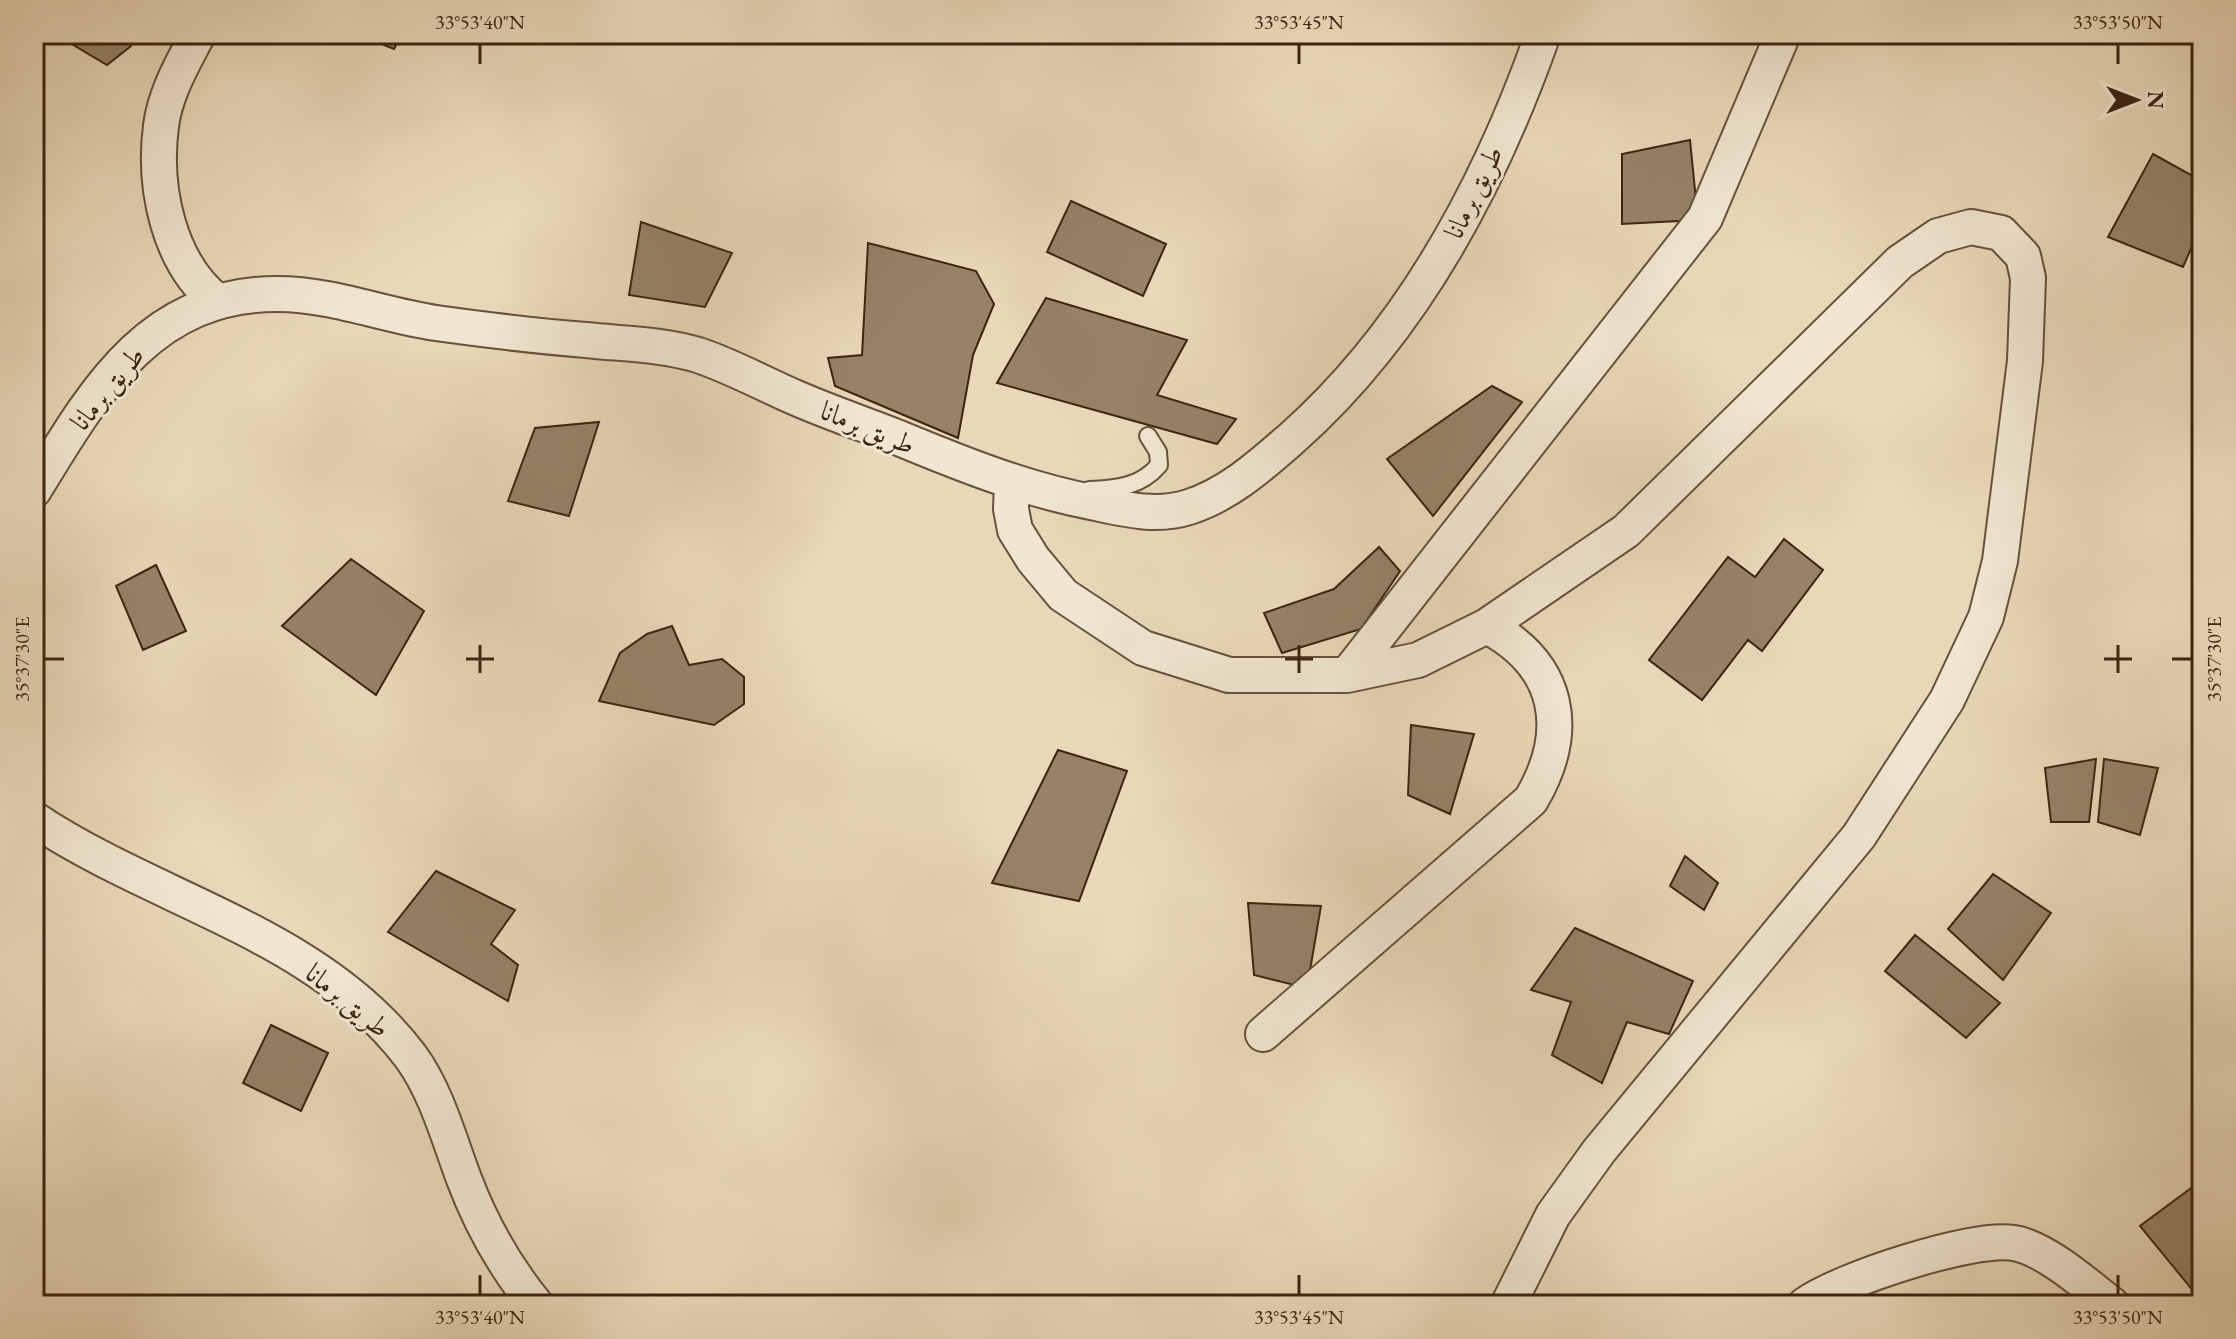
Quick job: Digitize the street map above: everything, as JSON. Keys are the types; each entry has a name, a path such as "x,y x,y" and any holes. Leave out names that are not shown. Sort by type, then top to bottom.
{"street":[{"path":"198,34 171,86 161,124 160,167 164,205 179,254 199,287 218,302"},
{"name":"طريق برمانا","path":"34,490 82,413 114,369 156,330 189,310 218,302 276,294 302,296 429,322 648,344 698,355 958,465 1072,499 1157,513 1187,508 1225,491 1260,466 1331,403 1405,315 1450,240 1482,176 1527,79 1543,34"},
{"path":"1347,675 1705,218 1783,34"},
{"path":"1012,481 1011,509 1015,530 1033,559 1063,595 1143,648 1229,675 1347,675 1418,660 1487,626 1626,531 1900,262 1938,236 1971,227 2001,233 2023,256 2028,278 2025,361 2000,561 1986,617 1947,700 1859,836 1823,884 1599,1151 1553,1215 1508,1305"},
{"path":"1263,1034 1531,800 1545,775 1554,738 1554,710 1547,683 1533,659 1512,639 1487,626"},
{"name":"طريق برمانا","path":"34,819 116,868 233,922 326,975 383,1022 413,1060 494,1244 536,1305"},
{"path":"1805,1305 1902,1264 1972,1247 2014,1243 2037,1251 2112,1305"}],"lane":[{"path":"1012,481 1079,490 1128,486 1150,476 1159,465 1156,446 1148,436"}],"building":[{"path":"55,34 130,34 131,46 107,65"},
{"path":"356,34 402,34 394,49"},
{"path":"1690,140 1698,220 1622,224 1622,154"},
{"path":"2153,154 2202,181 2202,223 2183,267 2108,237"},
{"path":"1071,201 1166,244 1143,296 1047,252"},
{"path":"641,222 732,253 705,307 629,295"},
{"path":"868,243 976,271 994,304 973,355 958,438 835,386 828,358 862,355"},
{"path":"1046,298 1187,340 1157,395 1236,419 1217,444 997,383"},
{"path":"1492,386 1522,402 1433,516 1387,459"},
{"path":"599,422 569,516 508,501 535,428"},
{"path":"1784,539 1823,570 1762,651 1748,640 1702,700 1649,660 1728,557 1755,577"},
{"path":"1379,547 1400,571 1361,629 1282,653 1264,613 1334,589"},
{"path":"351,559 424,611 376,695 282,626"},
{"path":"156,565 186,631 143,650 116,586"},
{"path":"672,626 689,665 722,659 744,677 744,704 714,725 599,701 620,653 647,634"},
{"path":"1411,725 1474,734 1450,814 1408,795"},
{"path":"1058,750 1127,771 1079,901 992,883"},
{"path":"2096,759 2089,822 2051,822 2045,768"},
{"path":"2104,759 2158,768 2140,835 2098,822"},
{"path":"1685,856 1718,883 1704,910 1670,886"},
{"path":"436,871 515,910 491,944 518,965 508,1001 388,932"},
{"path":"1993,874 2051,913 2003,980 1948,929"},
{"path":"1248,903 1321,906 1307,988 1254,975"},
{"path":"1575,928 1693,981 1669,1034 1627,1022 1602,1083 1552,1055 1571,1002 1531,990"},
{"path":"1915,935 2000,1003 1966,1038 1885,971"},
{"path":"271,1025 328,1053 301,1111 243,1083"},
{"path":"2202,1180 2202,1295 2199,1298 2140,1226"}]}
